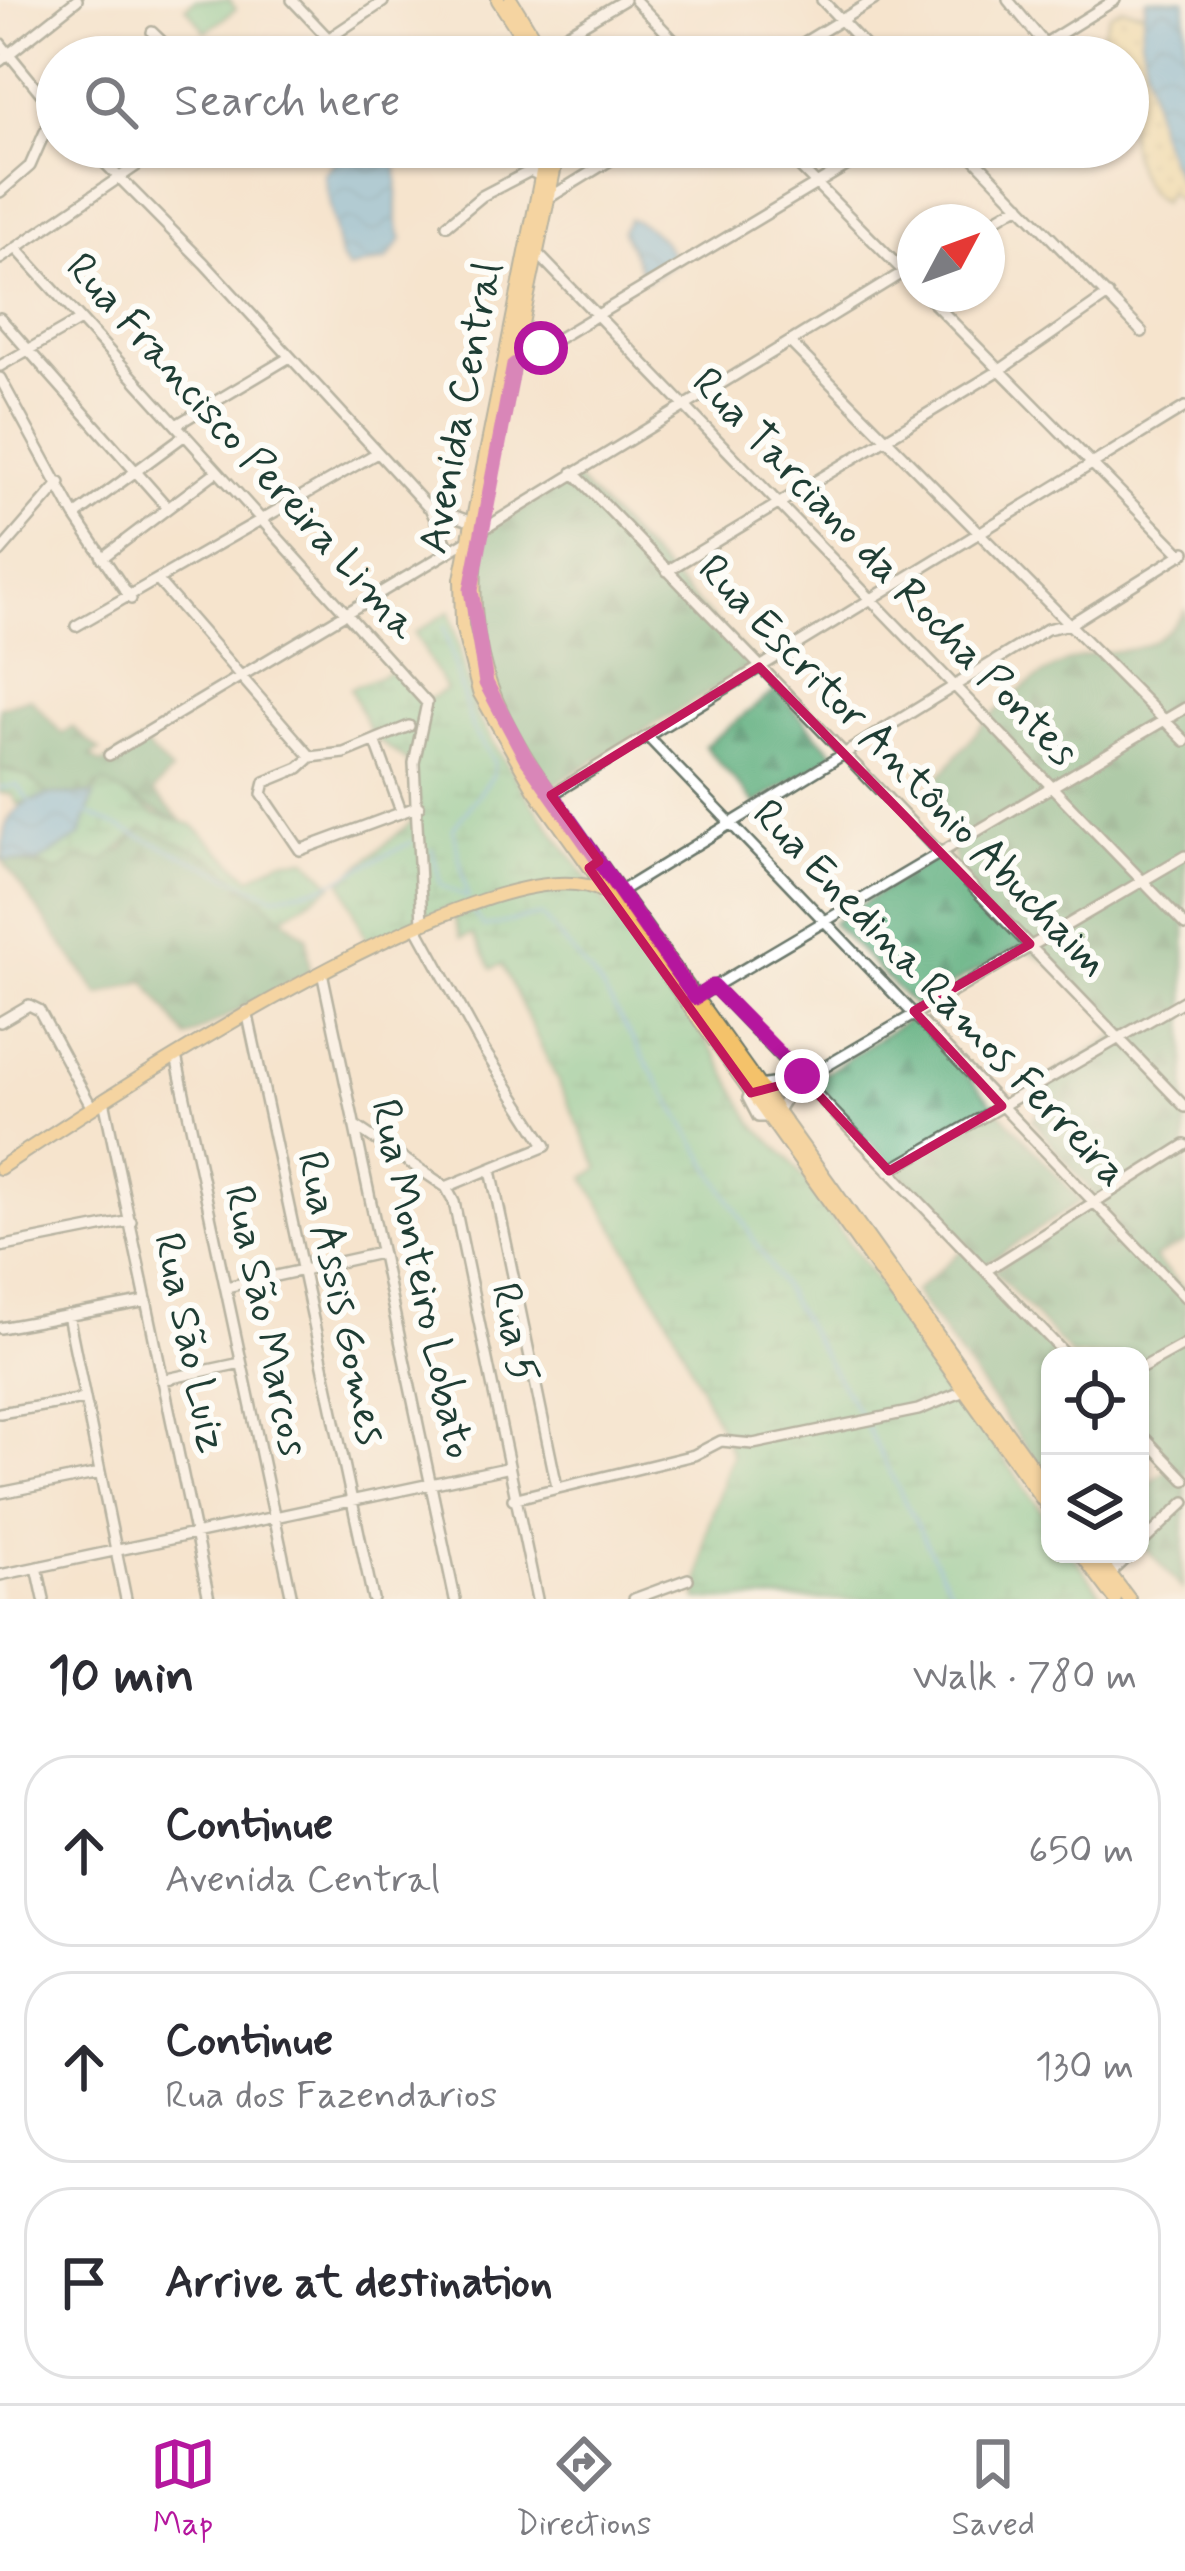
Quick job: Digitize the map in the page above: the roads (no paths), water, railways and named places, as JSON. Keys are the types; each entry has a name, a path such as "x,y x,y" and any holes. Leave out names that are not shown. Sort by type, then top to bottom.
{"main road":[{"path":"498,0 527,36"},
{"path":"511,0 531,36"},
{"name":"Avenida Central","path":"544,168 465,542 462,626 479,692 516,764 695,998 772,1114 1041,1480"},
{"name":"Avenida Central","path":"556,168 478,533 471,590 479,658 494,704 590,862"},
{"path":"565,882 590,862"},
{"path":"0,1168 247,1011 419,924 482,902 565,882 615,894"},
{"name":"Avenida Central","path":"615,894 722,1053 756,1088"},
{"path":"772,1114 795,1146"},
{"name":"Avenida Central","path":"795,1146 1041,1498"},
{"path":"1089,1563 1115,1599"},
{"path":"1101,1563 1129,1599"}],"street":[{"path":"4,58 77,0"},
{"path":"292,0 327,36"},
{"path":"569,36 624,0"},
{"path":"635,0 670,36"},
{"path":"822,0 856,36"},
{"path":"815,36 874,0"},
{"path":"1008,0 1038,36"},
{"path":"1053,36 1115,0"},
{"path":"332,36 383,2"},
{"path":"152,32 156,36"},
{"path":"0,44 4,58 36,91"},
{"path":"0,191 30,166 36,154"},
{"path":"109,168 431,510 450,551"},
{"path":"1,256 132,168"},
{"path":"552,196 598,168"},
{"path":"801,168 897,256"},
{"path":"514,365 843,168"},
{"path":"983,168 1142,332"},
{"path":"447,225 523,172 542,177"},
{"path":"1005,214 1020,206"},
{"name":"Rua Francisco Pereira Lima","path":"16,248 416,690 429,709 418,733 414,763 418,806"},
{"name":"Rua Tarciano da Rocha Pontes","path":"539,255 1185,925"},
{"path":"478,533 897,276"},
{"path":"667,571 1000,370 1108,295"},
{"path":"615,894 1047,629 1070,624 1184,555 943,312"},
{"path":"0,318 168,508"},
{"path":"0,366 80,320"},
{"path":"790,342 1185,741"},
{"path":"176,425 290,357"},
{"path":"0,378 75,516 130,599"},
{"path":"551,795 1185,406"},
{"path":"75,516 185,435"},
{"path":"76,626 130,599 377,452"},
{"path":"102,558 217,471"},
{"name":"Rua Escritor Antônio Abuchaim","path":"573,472 1185,1107"},
{"path":"0,552 60,483"},
{"path":"431,510 469,520"},
{"path":"109,755 465,542"},
{"path":"159,582 311,757"},
{"path":"695,998 1185,708"},
{"path":"357,1127 446,1187 543,1151 536,1130 484,1050 419,924 418,806 300,850 261,787 311,757 344,753 409,726"},
{"name":"Rua Enedina Ramos Ferreira","path":"647,736 1185,1297"},
{"path":"375,740 401,811"},
{"path":"772,1114 804,1079 1185,856"},
{"name":"Rua Monteiro Lobato","path":"322,973 455,1599"},
{"path":"713,986 1059,1347"},
{"path":"889,1171 1185,1000"},
{"name":"Rua São Luiz","path":"0,1022 29,1005 44,1018 98,1104 131,1221 209,1599"},
{"name":"Rua Assis Gomes","path":"247,1011 373,1599"},
{"name":"Rua São Marcos","path":"176,1056 292,1599"},
{"path":"756,1088 804,1079"},
{"path":"756,1088 778,1090 772,1114"},
{"path":"987,1270 1185,1145"},
{"path":"491,1170 557,1487"},
{"name":"Rua 5","path":"446,1187 457,1212 506,1468 537,1599"},
{"path":"0,1247 131,1221"},
{"path":"226,1287 380,1253"},
{"path":"0,1328 147,1300"},
{"path":"68,1315 126,1599"},
{"path":"1149,1365 1185,1344"},
{"path":"162,1380 241,1363"},
{"path":"513,1499 694,1454 721,1441 753,1444 918,1410 964,1391"},
{"path":"0,1413 84,1399"},
{"path":"1149,1442 1185,1480"},
{"path":"0,1575 506,1468"},
{"path":"0,1493 100,1473"},
{"path":"1149,1536 1185,1502"},
{"path":"1109,1574 1121,1563"},
{"path":"37,1567 44,1599"},
{"path":"634,1599 688,1580"}],"water":[{"path":"1146,0 1185,0 1185,183 1177,179 1158,131 1149,82 1149,36 1141,36"},
{"path":"329,168 396,168 402,239 387,260 348,269 340,258 324,174"},
{"path":"629,219 657,235 675,262 646,281 622,230"},
{"path":"49,795 94,795 80,836 37,863 3,860 4,834 11,816"}],"waterway":[{"path":"444,627 472,728 494,762 493,775 453,829 468,898"},
{"path":"0,788 17,785 31,803"},
{"path":"87,813 273,896 325,886 412,842"},
{"path":"432,849 441,885 466,897"},
{"path":"473,912 484,927 541,915 600,985 861,1417"},
{"path":"866,1426 955,1599"}]}
